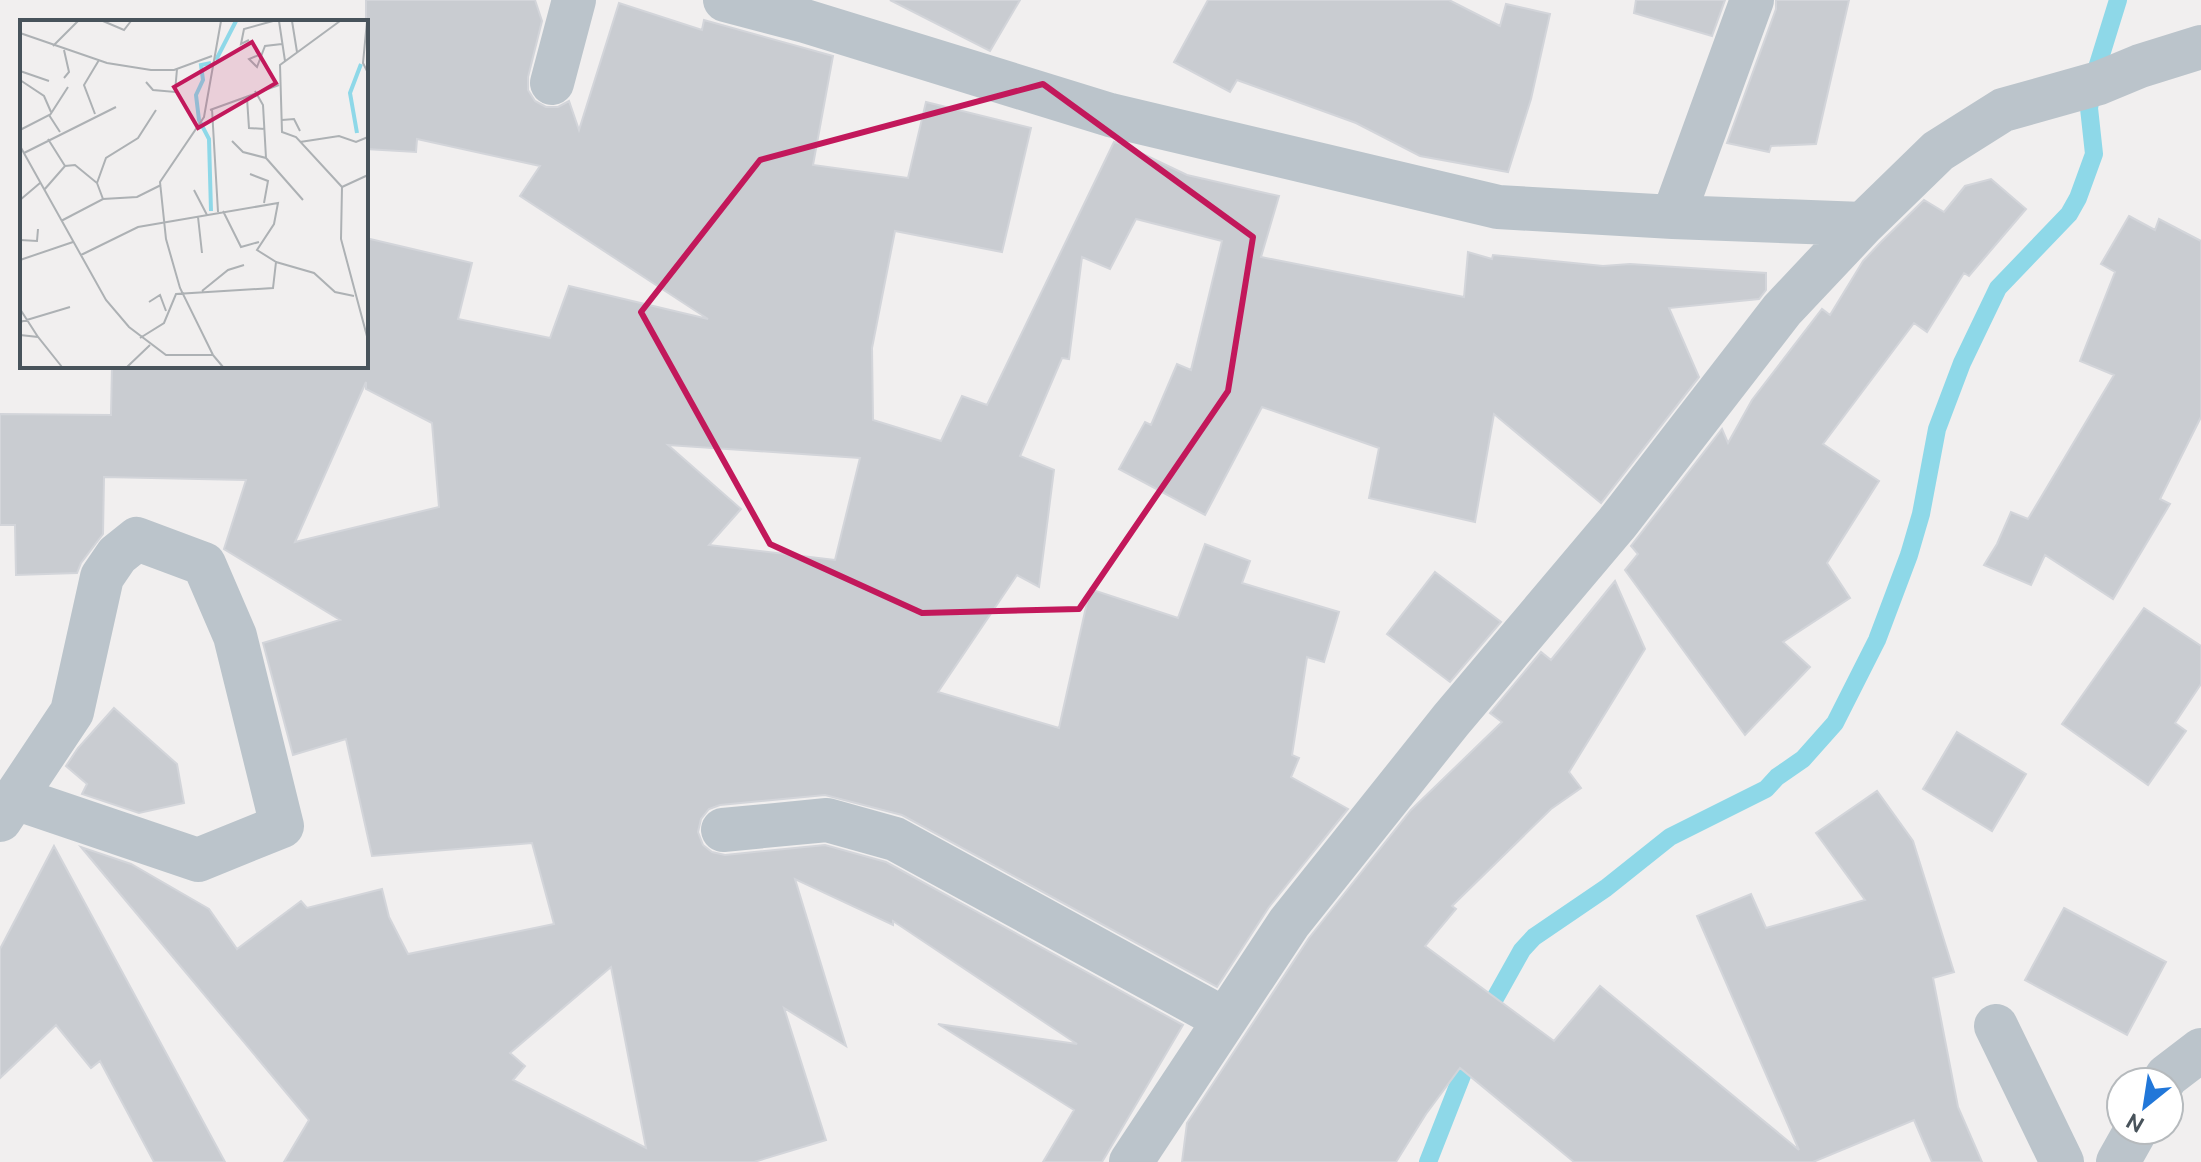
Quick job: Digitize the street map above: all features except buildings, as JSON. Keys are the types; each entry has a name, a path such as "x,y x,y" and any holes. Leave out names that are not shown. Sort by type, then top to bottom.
{"street":[{"path":"552,83 574,0"},
{"path":"725,0 809,10 1110,115 1498,207 1863,224"},
{"path":"1673,217 1752,0"},
{"path":"1131,1162 1289,923 1405,777 1618,522 1782,310 1863,224 1938,151 2003,110 2099,83 2201,47"},
{"path":"137,539 204,564 235,636 282,826 198,860 8,809 72,712 102,577 117,555 137,539"},
{"path":"723,830 827,820 895,839 1224,1019"},
{"path":"1996,1026 2062,1162"},
{"path":"2180,1066 2201,1050"}],"highlighted area":[{"path":"1043,84 1253,237 1228,391 1079,609 922,613 770,544 641,312 760,160"}],"waterway":[{"path":"1484,1018 1522,950 1534,937 1606,888 1670,837 1766,789 1803,759 1835,723 1877,640 1909,555 1921,514 1937,429 1962,363 1998,288 2069,214 2078,198 2094,154 2089,108 2096,71 2118,0"},
{"path":"1428,1162 1472,1050"}]}
